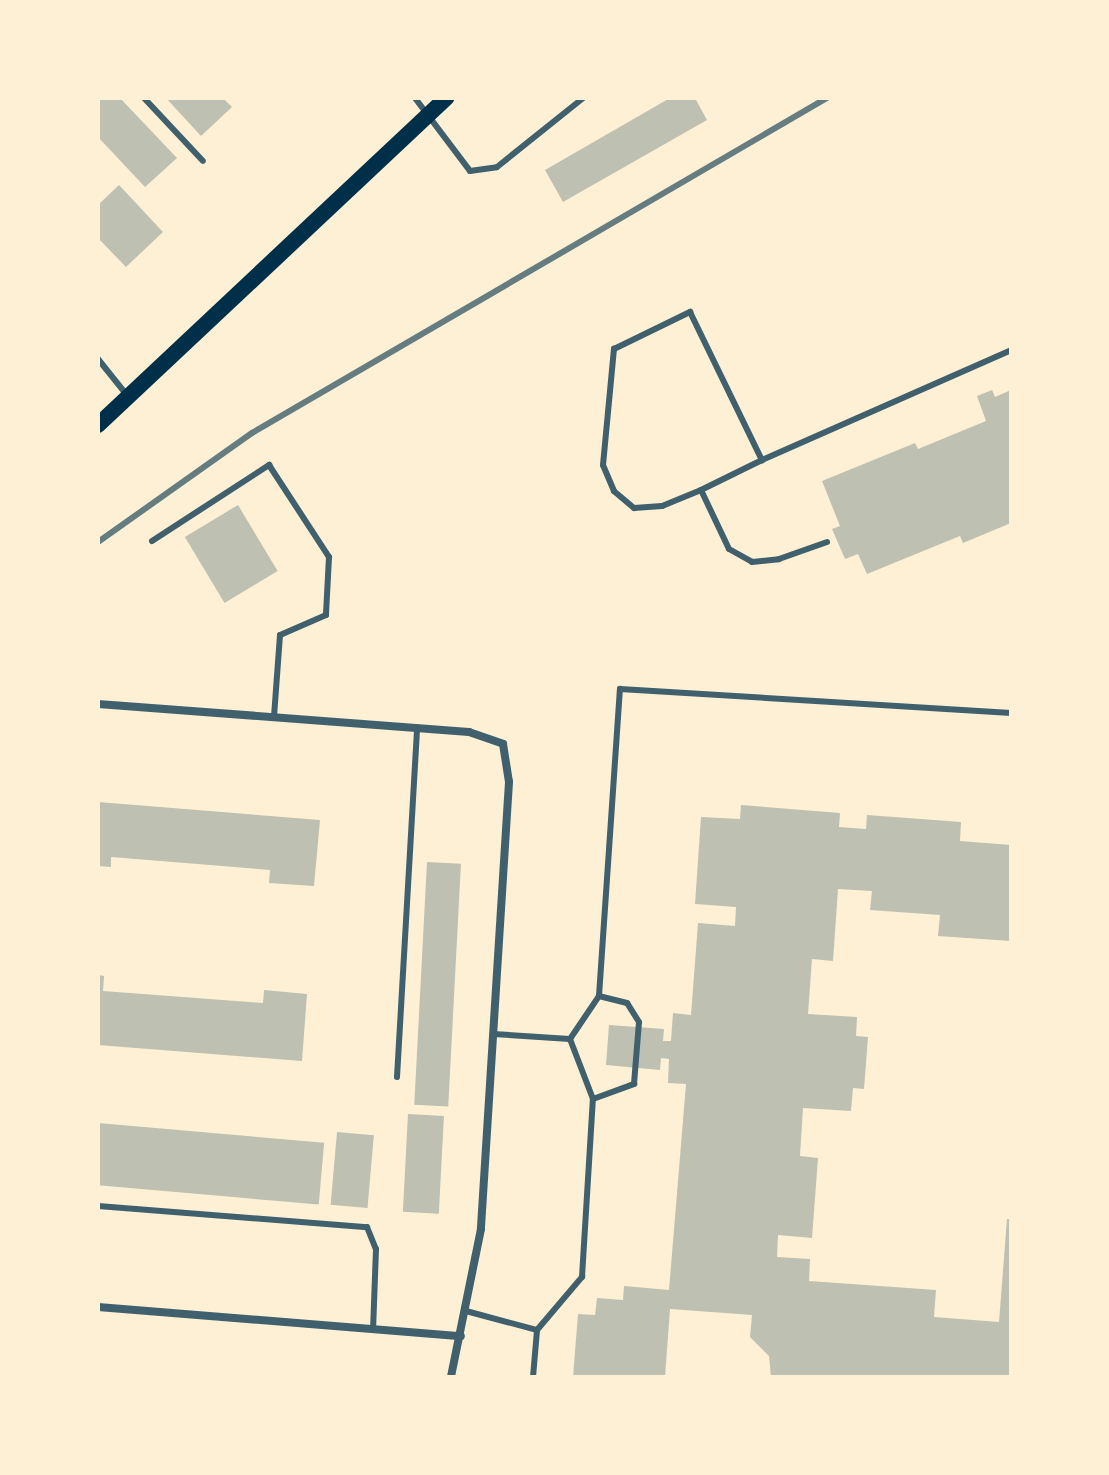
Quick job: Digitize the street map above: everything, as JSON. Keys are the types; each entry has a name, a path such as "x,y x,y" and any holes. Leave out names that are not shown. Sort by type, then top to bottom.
{"main road":[{"path":"98,425 446,98"}],"street":[{"path":"98,704 469,732 503,744 509,782 481,1229 451,1377"},
{"path":"98,1307 461,1336"}],"lane":[{"path":"144,98 203,161"},
{"path":"415,98 470,171 497,167 583,98"},
{"path":"762,460 690,312 614,349 603,465 614,491 634,508 662,506 701,490 1011,350"},
{"path":"98,359 128,397"},
{"path":"152,541 269,465 329,557 326,615 280,635 274,717"},
{"path":"701,490 729,549 752,562 779,559 827,542"},
{"path":"570,1039 599,996 620,689 1011,713"},
{"path":"397,1077 417,728"},
{"path":"593,1099 634,1084 639,1022 627,1003 599,996"},
{"path":"493,1034 570,1039"},
{"path":"533,1377 537,1330 582,1277 593,1099 570,1039"},
{"path":"98,1206 367,1227 376,1249 373,1329"},
{"path":"466,1311 537,1330"}],"building":[{"path":"98,98 120,98 177,158 145,187 98,137"},
{"path":"166,98 223,98 232,107 201,136"},
{"path":"670,98 695,98 707,120 563,202 545,170"},
{"path":"119,185 163,232 126,267 98,238 98,205"},
{"path":"992,390 995,397 1011,390 1011,523 963,543 960,536 867,574 858,554 845,559 832,529 840,526 822,481 915,443 918,449 986,421 977,396"},
{"path":"238,505 278,571 225,603 185,537"},
{"path":"98,802 320,820 314,886 269,883 270,870 111,857 111,867 98,866"},
{"path":"741,805 840,813 839,827 866,829 867,815 961,822 960,841 1011,845 1011,941 938,936 940,915 870,910 872,891 838,889 833,961 812,959 808,1014 857,1017 856,1036 868,1037 864,1089 853,1088 851,1111 803,1108 800,1156 818,1158 812,1238 778,1235 777,1257 810,1259 809,1281 936,1290 934,1317 999,1322 1007,1219 1011,1219 1011,1377 771,1377 769,1356 750,1337 752,1315 670,1309 665,1377 573,1377 578,1314 595,1315 597,1298 623,1300 624,1286 669,1290 686,1084 668,1083 669,1059 661,1058 660,1070 606,1065 609,1025 664,1029 663,1041 671,1041 673,1013 691,1015 698,923 735,926 736,907 695,904 701,817 740,819"},
{"path":"427,862 461,864 448,1106 414,1105"},
{"path":"98,975 104,976 103,991 263,1003 264,990 307,994 302,1061 98,1045"},
{"path":"408,1114 444,1116 439,1214 403,1212"},
{"path":"98,1123 324,1143 319,1205 98,1185"},
{"path":"337,1132 374,1135 367,1208 331,1205"}],"railway":[{"path":"98,542 252,433 827,98"}]}
